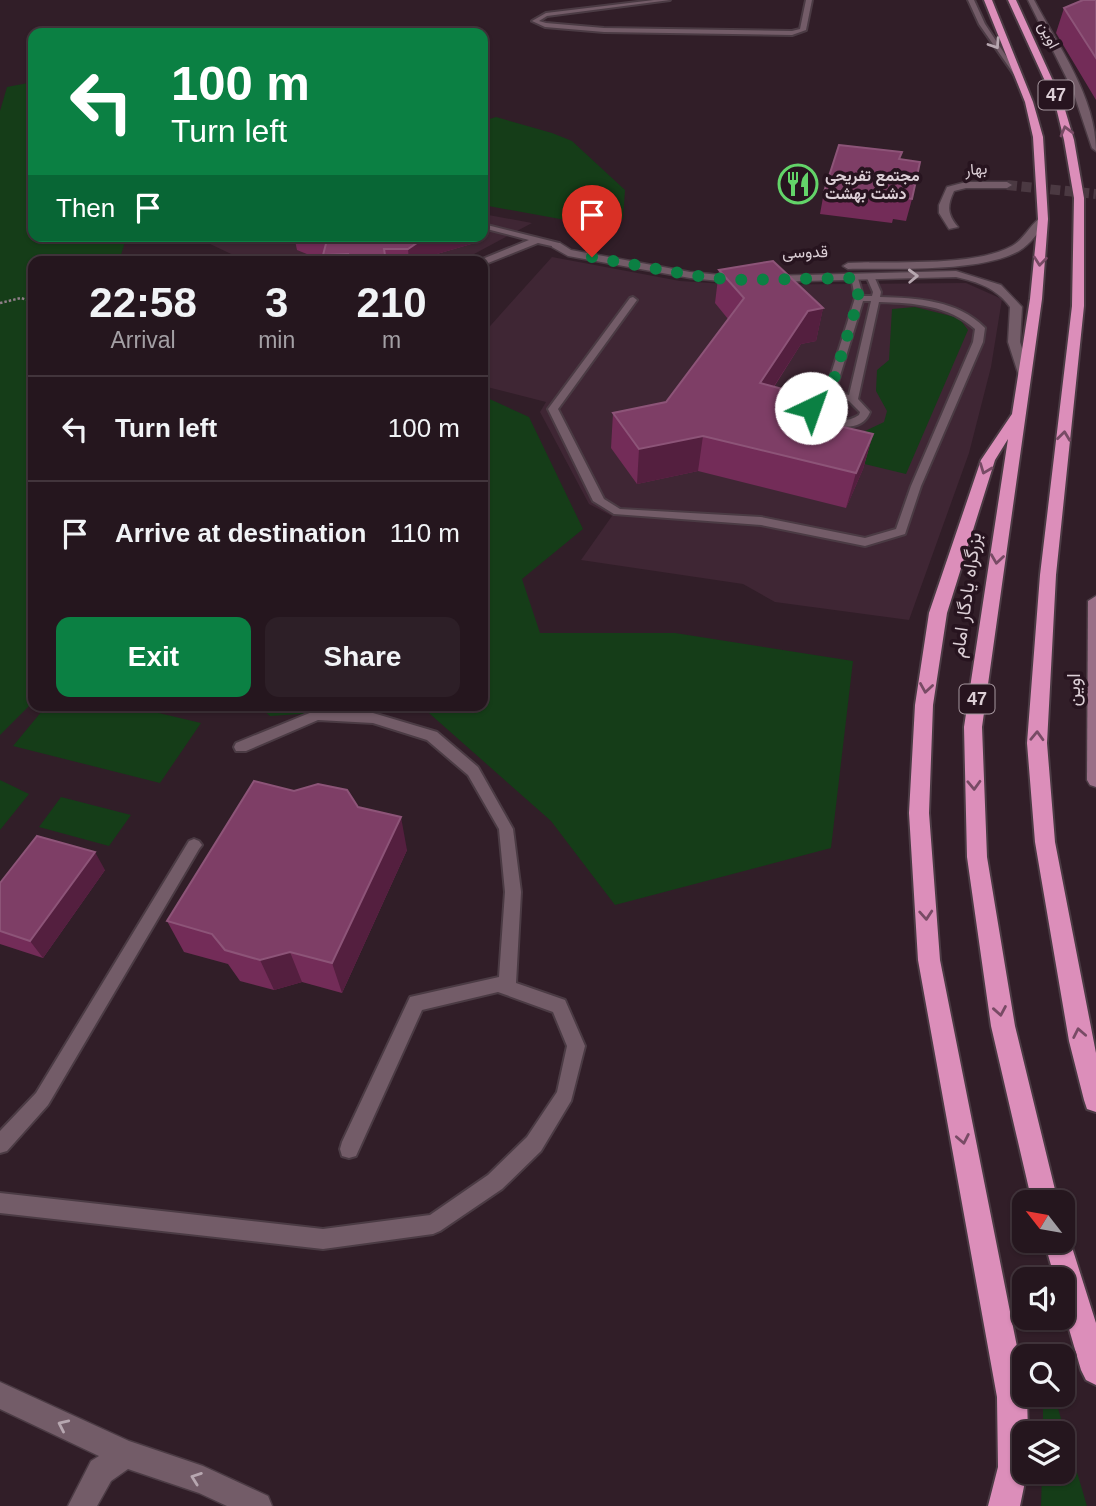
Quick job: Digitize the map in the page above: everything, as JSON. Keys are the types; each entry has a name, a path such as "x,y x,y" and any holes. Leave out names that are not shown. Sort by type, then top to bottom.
{"highway":[{"name":"بزرگراه یادگار امام","path":"988,0 1024,84 1038,137 1043,219 1025,376 973,727 976,856 1003,1026 1042,1190"},
{"name":"47","path":"1012,0 1059,103 1069,140 1079,198 1078,306 1048,575 1037,743 1045,842 1081,1041 1096,1100"},
{"path":"1004,1506 1013,1467 1012,1397 929,960 919,813 923,705 938,613 988,460 1019,410"},
{"path":"1061,1253 1096,1370"}],"main road":[{"name":"اوین","path":"1096,601 1096,780"}],"street":[{"name":"اوین","path":"1031,0 1059,56 1096,148"},
{"name":"بهار","path":"953,227 944,219 941,206 950,189 966,185 1007,185"},
{"name":"قدوسی","path":"854,278 759,274 947,262 1012,251 1021,245 1043,219"},
{"path":"556,245 568,253 663,270 746,274"},
{"path":"947,262 956,274"},
{"path":"854,278 956,274 982,279 1006,292 1016,307 1012,334 1015,355 1025,376"},
{"path":"0,1395 125,1454 203,1480 258,1506"},
{"path":"82,1506 84,1498 102,1471 125,1454"}],"lane":[{"path":"667,0 546,15 535,21 576,29 792,33 803,30 809,0"},
{"path":"970,1 982,24 1024,84"},
{"path":"488,227 556,245"},
{"path":"488,260 535,241"},
{"path":"829,395 859,298 854,278"},
{"path":"853,399 877,292 871,278"},
{"path":"633,300 553,409 599,501 618,512 761,521 865,542 901,531 916,486 978,342 980,328 961,313 909,301 859,298"},
{"path":"829,395 853,399 863,407 864,416 853,423 836,424 819,418 811,408 815,399 829,395"},
{"path":"241,747 317,715 373,718 432,736 473,771 506,829 513,892 507,987"},
{"path":"0,1144 42,1098 194,845"},
{"path":"0,1203 323,1239 433,1224 495,1182 534,1144 565,1095 576,1046 559,1006 498,984 416,1003 349,1149"}],"path":[{"path":"0,303 20,299 28,301"}],"shaded area":[{"path":"488,215 532,223 470,256 235,256 208,243 488,242"},
{"path":"552,257 680,281 740,285 966,283 1002,299 991,367 969,453 909,620 775,602 743,584 581,560 612,516 589,504 540,412 546,402 488,387 488,328"}],"green space":[{"path":"28,83 28,242 125,242 121,256 28,256 28,707 0,735 0,111 7,87"},
{"path":"496,117 572,141 625,190 623,219 571,221 488,206 488,119"},
{"path":"915,307 959,318 968,330 906,474 852,461 863,432 884,422 887,411 876,391 877,370 889,360 892,309"},
{"path":"488,398 529,417 583,529 522,579 540,633 675,633 853,661 831,848 615,905 551,821 427,711 488,711"},
{"path":"42,711 150,711 201,723 160,783 13,746"},
{"path":"264,711 346,711 270,716"},
{"path":"0,780 29,794 0,830"},
{"path":"61,797 131,815 109,846 39,827"},
{"path":"1043,1407 1058,1407 1062,1421 1043,1421"},
{"path":"1075,1466 1087,1506 1041,1506 1042,1484 1075,1484"}],"building":[{"path":"1083,0 1096,0 1096,58 1064,8"},
{"path":"839,145 902,152 899,159 920,162 912,199 898,197 897,201 824,192"},
{"path":"326,242 418,242 408,249 384,249 385,256 323,255"},
{"path":"773,261 823,308 808,311 760,383 786,390 799,401 792,415 873,434 856,473 703,436 639,449 613,413 666,402 744,298 719,270"},
{"path":"254,781 294,791 318,784 347,790 358,807 401,817 332,963 290,952 260,960 225,950 212,934 167,921"},
{"path":"37,836 95,852 30,941 0,931 0,883"}],"tunnel":[{"path":"1007,185 1096,194"}],"place":[{"name":"مجتمع تفریحی دشت بهشت","path":"798,184"}],"route":[{"path":"592,257 732,280 854,278 859,298 829,395 815,399 811,408"}]}
